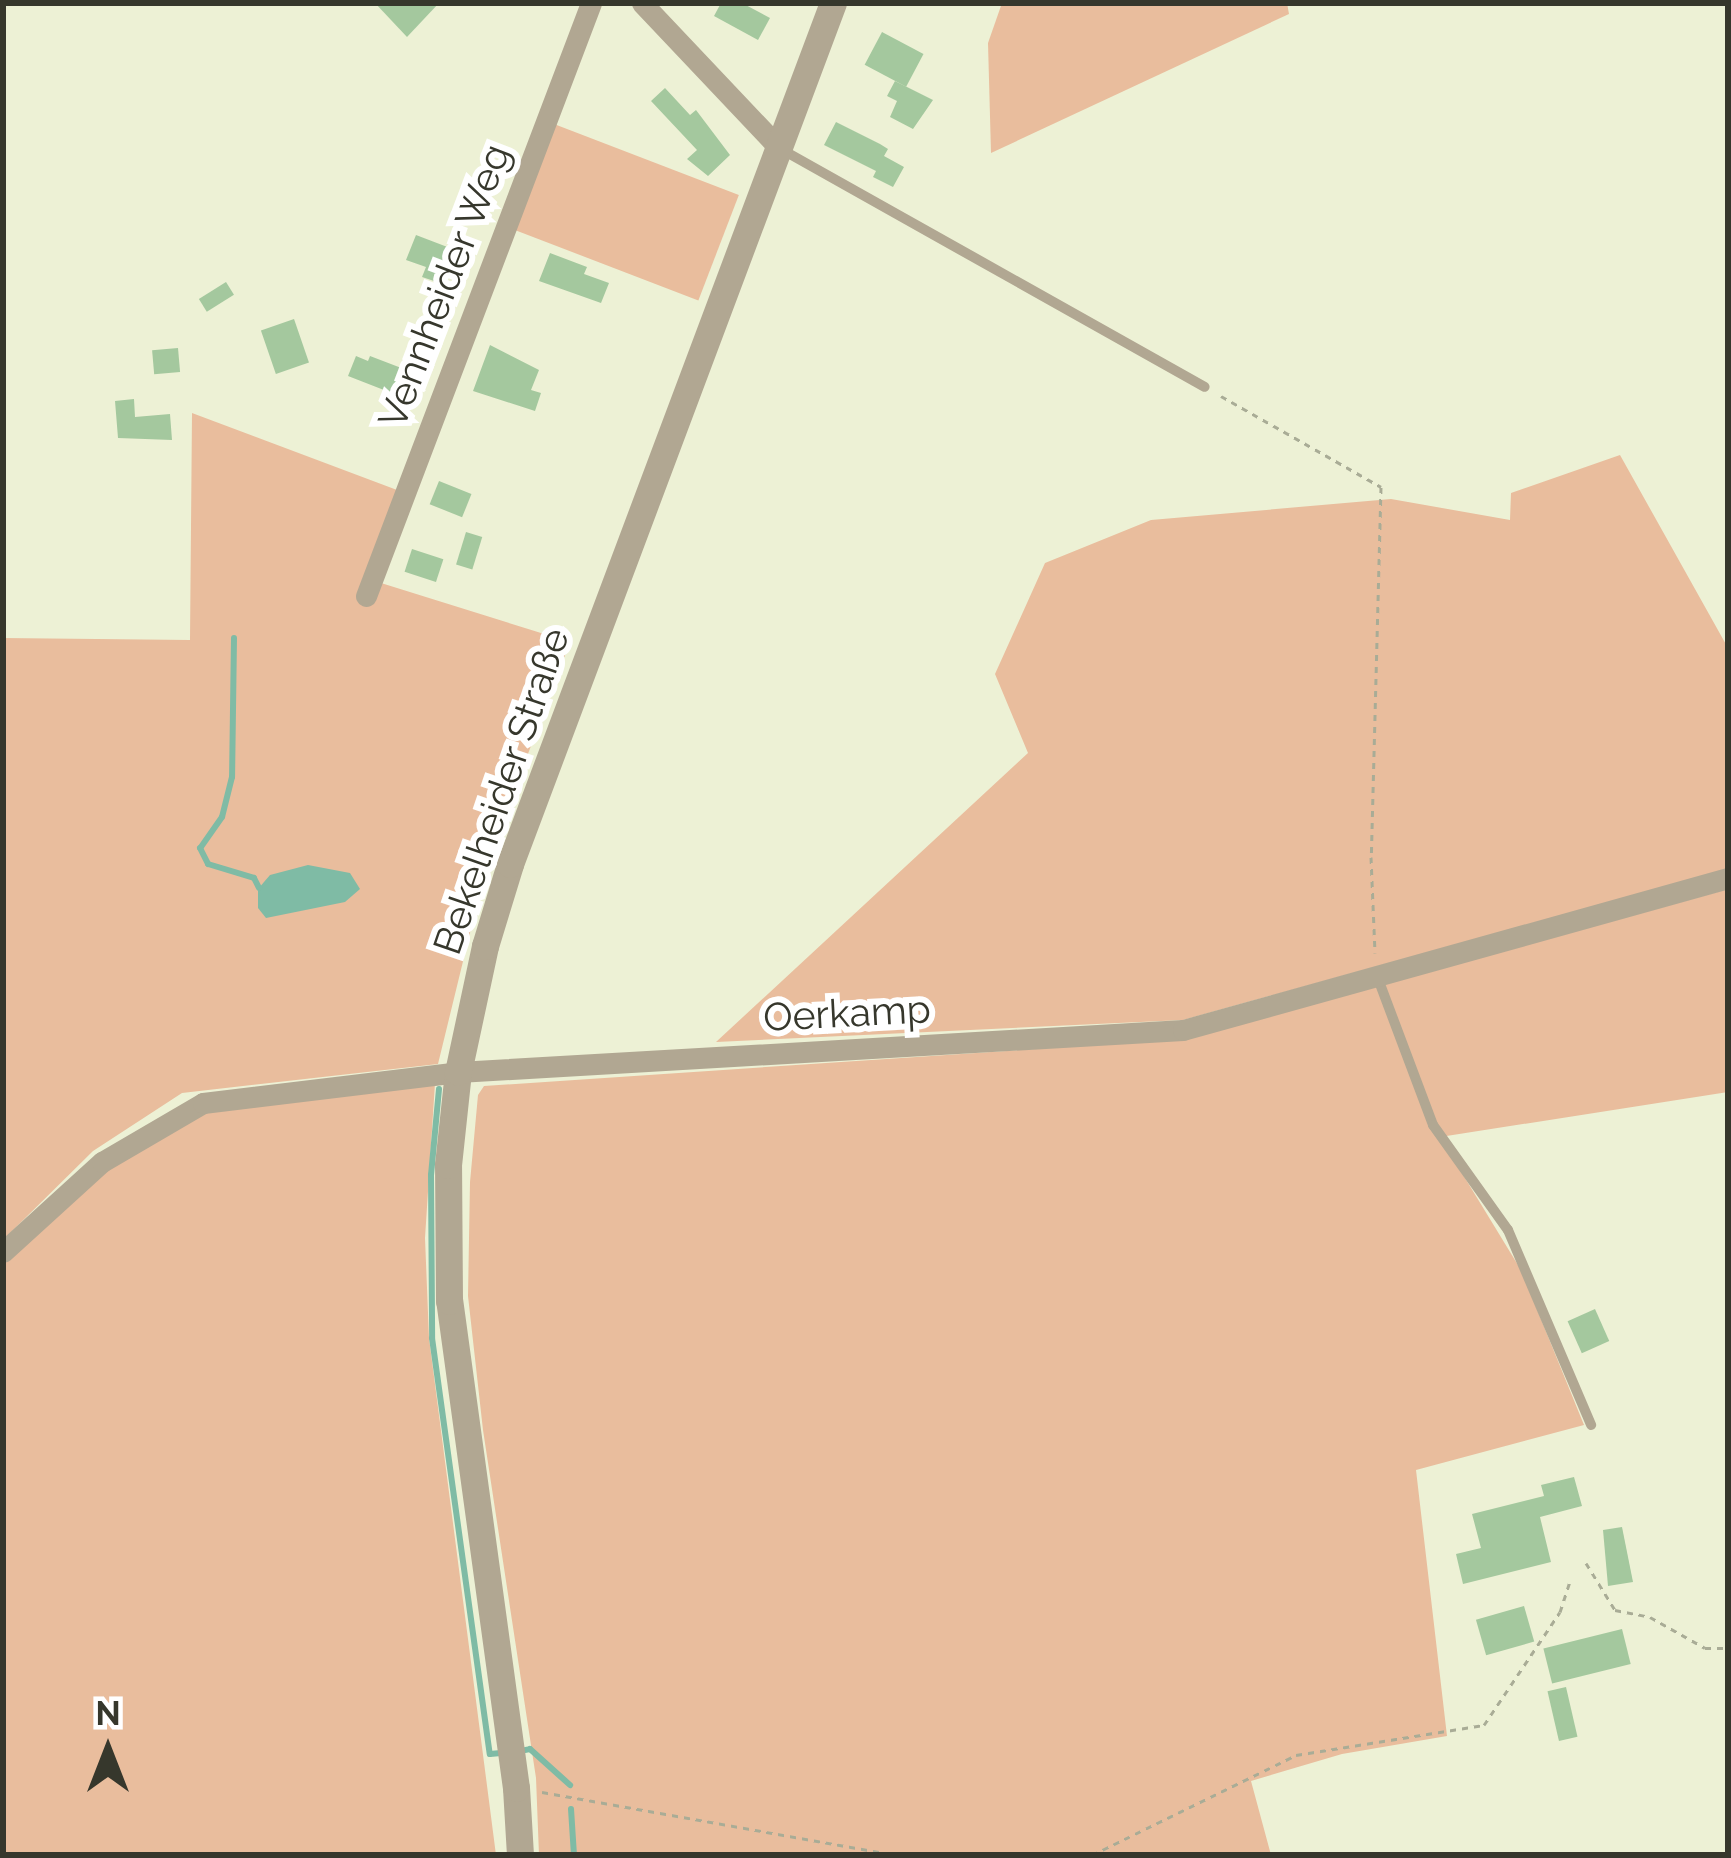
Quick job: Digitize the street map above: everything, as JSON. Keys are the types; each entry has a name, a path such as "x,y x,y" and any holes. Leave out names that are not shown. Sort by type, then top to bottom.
{"street":[{"name":"Vennheider Weg","path":"366,596 591,3"},
{"path":"642,3 779,148"},
{"name":"Bekelheider Straße","path":"520,1855 514,1776 448,1301 448,1165 458,1072 476,983 510,865 833,3"},
{"name":"Oerkamp","path":"3,1252 102,1162 203,1103 458,1072 1183,1030 1728,878"}],"lane":[{"path":"779,148 1205,387"},
{"path":"1376,973 1433,1125 1508,1230 1591,1425"}],"path":[{"path":"1205,387 1382,487 1370,857 1376,973"},
{"path":"1586,1563 1615,1610 1650,1617 1705,1648 1728,1648"},
{"path":"1092,1855 1296,1755 1484,1725 1560,1612 1570,1582"},
{"path":"514,1776 894,1855"}],"shaded area":[{"path":"1002,3 1287,3 1289,14 991,153 988,43"},
{"path":"554,124 739,195 698,300 514,229"},
{"path":"192,413 413,496 381,583 570,642 487,863 438,1064 182,1093 93,1151 3,1240 3,638 190,640"},
{"path":"1620,455 1728,648 1728,869 1183,1020 716,1042 1028,753 995,674 1045,563 1151,520 1391,499 1510,520 1511,493"},
{"path":"308,865 350,873 360,889 345,902 266,918 258,908 258,889 270,875"},
{"path":"1728,889 1728,1092 1440,1137 1521,1270 1584,1425 1416,1470 1447,1736 1342,1754 1251,1781 1271,1855 539,1855 536,1778 483,1430 468,1296 470,1182 478,1095 484,1086 1051,1048 1392,982"},
{"path":"435,1083 425,1238 429,1338 496,1855 6,1855 3,1261 105,1170 204,1110"}],"building":[{"path":"375,3 439,3 407,37"},
{"path":"721,3 742,3 770,18 758,40 714,16"},
{"path":"882,32 923,54 906,87 865,65"},
{"path":"895,81 933,100 913,129 890,117 897,101 887,96"},
{"path":"665,88 690,115 696,110 730,155 708,176 687,159 697,150 651,101"},
{"path":"836,122 888,149 884,156 904,167 893,187 873,177 876,171 824,145"},
{"path":"416,235 450,248 437,282 422,277 426,267 406,260"},
{"path":"550,253 587,267 584,274 609,283 601,303 539,281"},
{"path":"226,282 234,295 207,312 199,299"},
{"path":"294,319 309,362 276,374 261,330"},
{"path":"490,345 539,370 531,390 541,393 535,411 473,391"},
{"path":"178,348 180,372 154,374 152,350"},
{"path":"356,356 368,361 370,356 417,374 407,399 348,376"},
{"path":"134,399 135,417 170,414 172,440 118,438 115,401"},
{"path":"439,481 471,494 462,517 430,504"},
{"path":"466,532 482,537 472,569 456,565"},
{"path":"412,549 443,559 436,582 405,572"},
{"path":"1595,1309 1609,1341 1582,1353 1568,1321"},
{"path":"1574,1477 1582,1506 1540,1517 1551,1562 1463,1584 1456,1554 1481,1548 1472,1514 1544,1496 1541,1485"},
{"path":"1622,1527 1633,1582 1608,1586 1603,1530"},
{"path":"1524,1606 1534,1642 1486,1655 1476,1620"},
{"path":"1622,1629 1631,1664 1552,1684 1543,1649"},
{"path":"1566,1687 1577,1737 1559,1741 1547,1691"}],"waterway":[{"path":"234,638 232,777 222,817 200,848 208,864 254,878 259,888"},
{"path":"439,1089 431,1175 432,1338 490,1754 501,1753"},
{"path":"520,1751 530,1749 570,1785"},
{"path":"571,1809 574,1855"}]}
